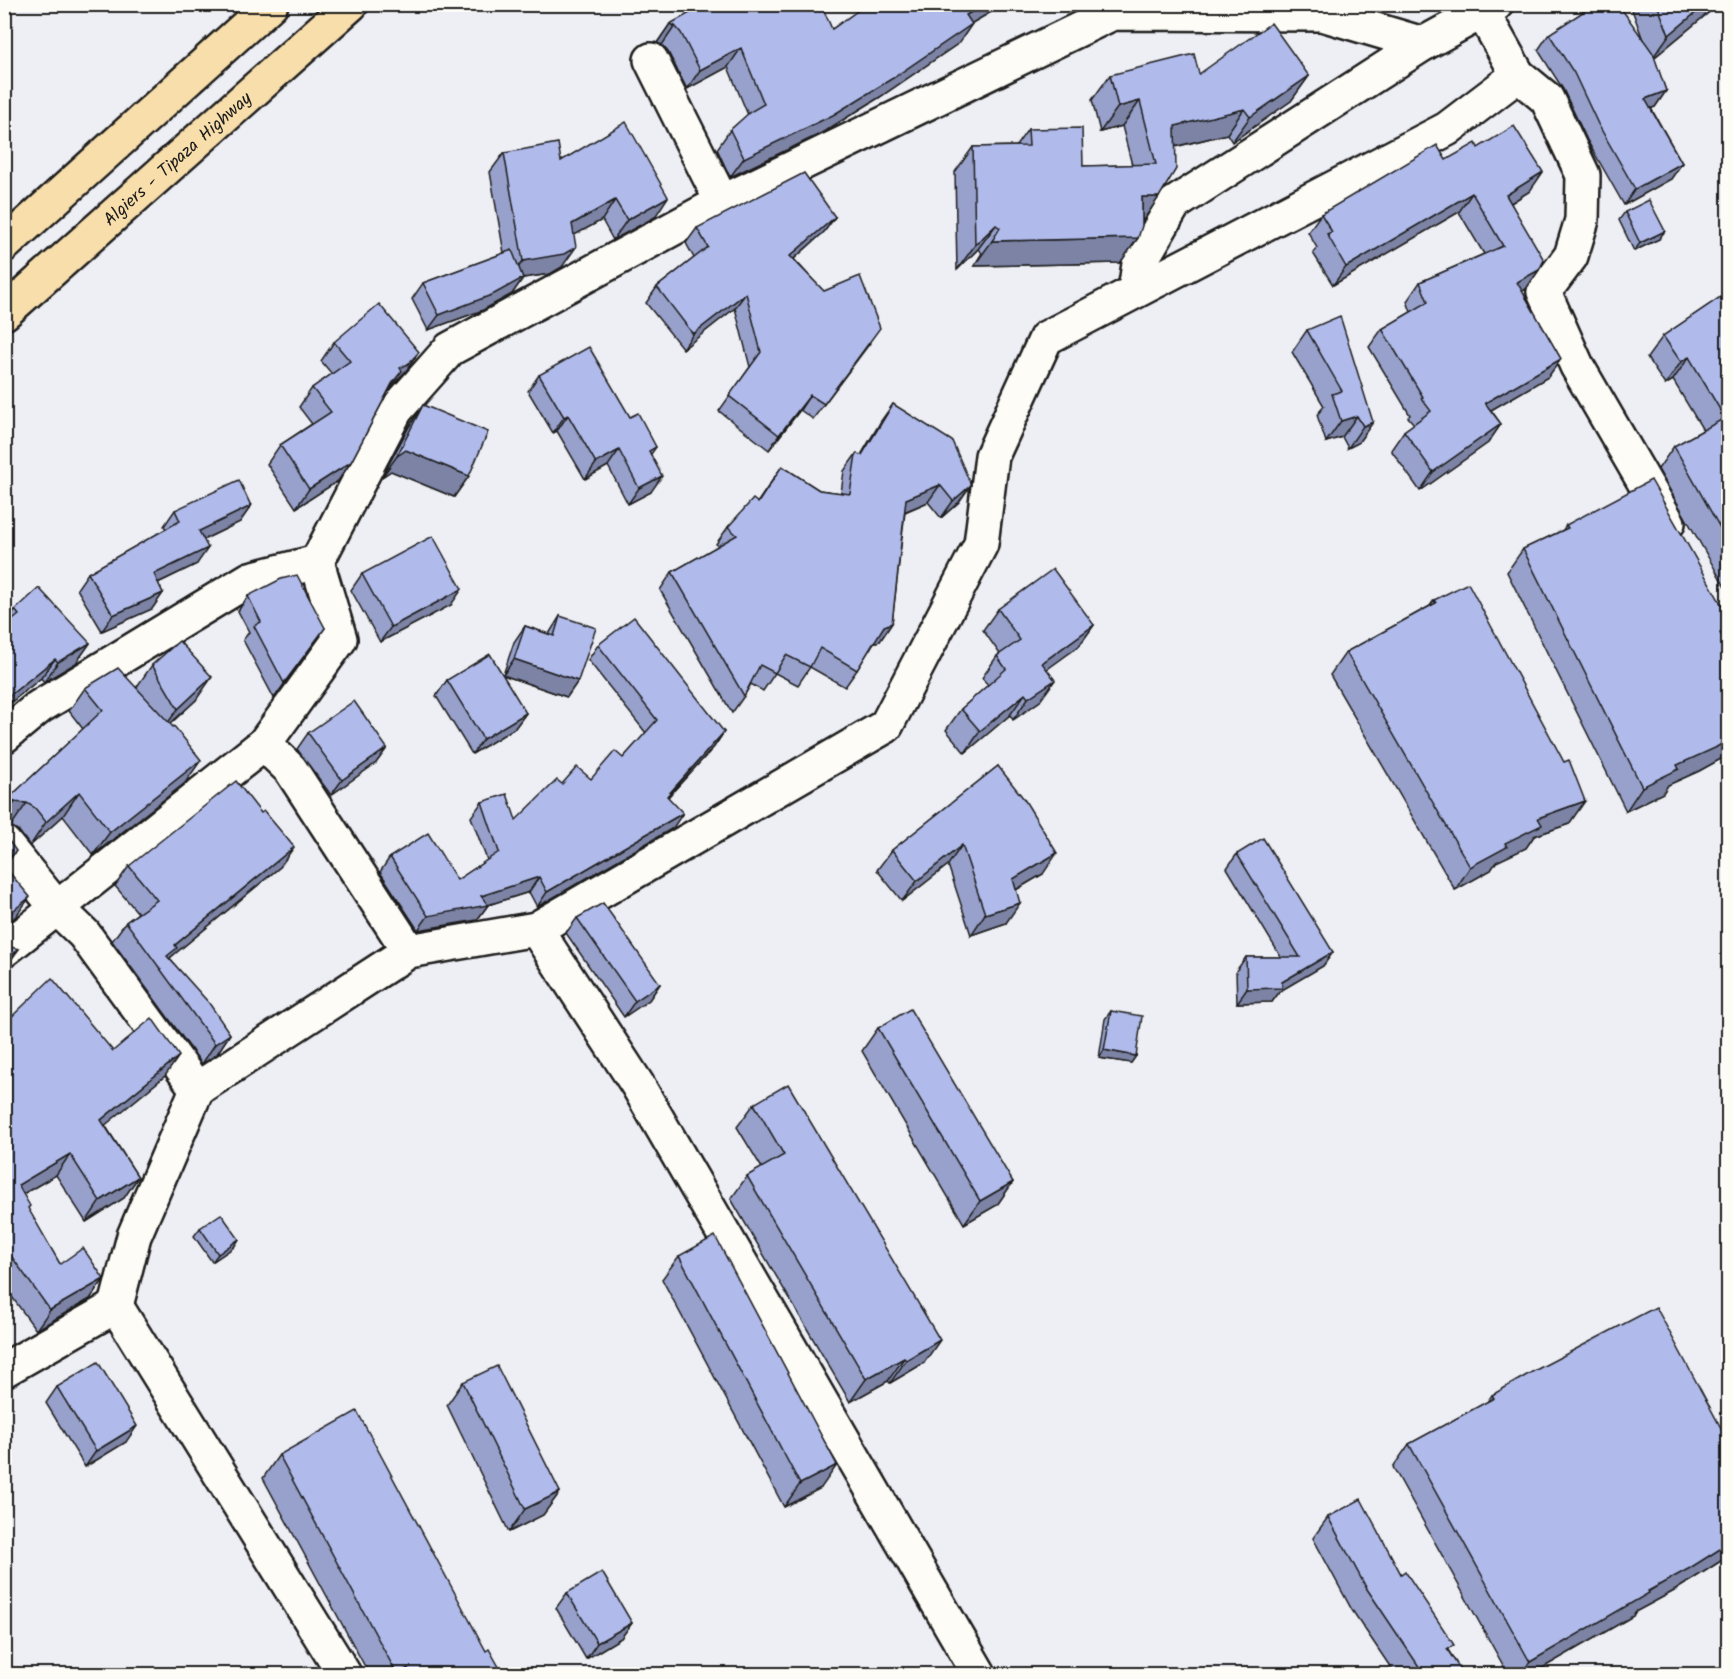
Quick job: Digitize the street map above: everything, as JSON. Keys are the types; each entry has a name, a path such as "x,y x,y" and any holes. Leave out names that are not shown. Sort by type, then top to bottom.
{"highway":[{"path":"4,245 271,4"},
{"name":"Algiers - Tipaza Highway","path":"4,313 351,4"}],"street":[{"path":"1135,291 1139,264 1174,204 1423,44 1489,9 1518,75 1547,99 1583,175 1582,220 1570,256 1544,292 1577,366 1682,548"},
{"path":"4,950 264,744 339,639 317,562 396,410 450,350 722,201 1113,13 1322,14 1423,44"},
{"path":"651,60 722,201"},
{"path":"4,1370 116,1306 134,1236 197,1089 409,951 536,929 886,726 981,544 992,456 1046,338 1446,129 1518,75"},
{"path":"4,736 39,707 250,579 317,562"},
{"path":"264,744 291,770 409,951"},
{"path":"4,843 57,908 84,934 197,1089"},
{"path":"536,929 637,1084 979,1674"},
{"path":"116,1306 344,1674"}],"building":[{"path":"706,4 821,4 832,29 867,4 985,4 966,15 972,24 893,78 833,115 744,158 730,130 750,112 764,104 741,48 700,70 681,33 670,24"},
{"path":"1595,4 1618,4 1653,53 1666,91 1645,99 1682,163 1635,189 1598,124 1574,73 1549,34"},
{"path":"1657,4 1706,4 1669,35"},
{"path":"1271,23 1309,76 1250,117 1244,109 1175,126 1176,169 1159,197 1142,197 1142,226 1138,238 992,241 1000,228 996,225 975,245 973,147 1029,146 1028,129 1082,128 1083,166 1156,164 1140,101 1118,107 1110,75 1194,54 1199,74"},
{"path":"626,122 668,197 627,220 615,200 572,224 576,247 564,254 523,261 504,153 558,143 561,161"},
{"path":"1514,126 1543,172 1506,195 1544,260 1539,270 1517,282 1561,359 1485,403 1501,424 1433,472 1404,431 1431,411 1421,398 1423,397 1382,329 1428,302 1420,282 1503,246 1472,193 1346,267 1327,234 1332,232 1321,214 1437,145 1446,160 1476,143 1478,148"},
{"path":"804,173 835,217 790,256 824,291 860,276 880,328 824,404 810,395 779,435 729,396 761,352 746,293 693,334 657,287 708,247 697,228"},
{"path":"1649,200 1665,231 1640,243 1625,212"},
{"path":"512,250 523,278 494,294 439,315 423,283"},
{"path":"1728,292 1728,542 1674,446 1725,418 1689,357 1681,362 1663,336"},
{"path":"379,304 419,352 408,364 400,368 402,371 393,382 351,462 309,489 280,445 331,412 312,388 350,361 334,342"},
{"path":"1340,316 1373,422 1363,426 1357,416 1341,421 1332,394 1342,391 1307,330"},
{"path":"589,347 630,417 638,413 656,447 649,451 662,476 639,488 619,450 596,463 568,415 564,417 539,375"},
{"path":"893,404 952,441 971,485 953,501 940,485 906,499 892,623 884,626 857,670 820,648 810,667 786,655 775,673 760,665 744,696 672,572 737,535 728,527 753,499 758,503 782,466 819,490 850,494 856,454 862,455"},
{"path":"423,405 488,432 469,476 406,450 397,456"},
{"path":"239,480 251,506 199,531 208,548 154,574 163,593 113,615 88,573 180,521 175,510"},
{"path":"1651,480 1728,616 1728,628 1720,633 1728,648 1728,740 1677,765 1679,769 1642,787 1523,549 1568,528 1566,525"},
{"path":"433,536 462,589 391,627 362,574"},
{"path":"1053,569 1094,625 1042,663 1055,680 1028,698 1025,694 980,731 961,709 1006,669 997,656 1020,640 998,609"},
{"path":"297,575 325,628 284,683 254,626 261,622 248,596 281,579"},
{"path":"1468,583 1564,762 1569,760 1585,801 1538,818 1542,825 1505,843 1507,847 1470,867 1346,652 1436,603 1434,600"},
{"path":"39,588 90,643 58,662 55,659 4,700 4,627 19,615 15,610"},
{"path":"560,616 596,628 578,681 514,659 525,626 554,636"},
{"path":"634,617 724,732 667,796 683,813 547,892 539,877 481,896 488,905 428,916 390,857 428,833 457,880 499,852 482,802 507,794 516,820 557,780 562,784 577,767 591,779 615,751 623,758 657,720 598,645"},
{"path":"179,641 212,677 178,709 152,665"},
{"path":"490,654 526,713 483,739 447,680"},
{"path":"118,668 174,726 201,760 110,832 79,792 46,822 35,808 27,803 15,802 10,797 103,710 85,688"},
{"path":"354,701 387,748 342,780 308,733"},
{"path":"998,766 1024,799 1057,853 1013,879 1020,903 985,914 962,845 917,881 892,850"},
{"path":"236,781 261,813 264,811 294,847 175,945 177,948 167,956 209,1003 230,1034 215,1044 126,922 157,900 129,866"},
{"path":"4,834 16,851 4,862"},
{"path":"1263,838 1333,952 1282,982 1282,988 1247,989 1246,957 1300,957 1237,854"},
{"path":"4,866 30,897 4,918"},
{"path":"603,903 660,984 635,1001 577,918"},
{"path":"4,943 19,949 4,961"},
{"path":"52,978 113,1051 152,1018 179,1056 101,1120 138,1177 100,1201 70,1154 18,1185 30,1206 28,1208 60,1264 83,1248 104,1279 50,1310 4,1246 4,1024"},
{"path":"910,1009 1013,1182 980,1201 878,1028"},
{"path":"1111,1011 1142,1016 1136,1056 1104,1050"},
{"path":"788,1084 940,1340 906,1360 904,1358 866,1379 747,1176 784,1155 754,1104"},
{"path":"221,1214 239,1239 218,1254 200,1228"},
{"path":"715,1236 837,1465 800,1484 679,1256"},
{"path":"1656,1307 1728,1441 1728,1544 1530,1662 1409,1444 1494,1398 1492,1395 1532,1372"},
{"path":"98,1362 137,1426 96,1451 57,1387"},
{"path":"497,1366 560,1492 525,1509 463,1382"},
{"path":"357,1411 486,1651 489,1649 503,1674 411,1674 408,1668 397,1674 279,1455"},
{"path":"1361,1499 1401,1574 1405,1571 1454,1645 1447,1649 1463,1674 1424,1674 1367,1589 1328,1517"},
{"path":"602,1572 632,1623 597,1643 567,1593"},
{"path":"670,1669 673,1674 657,1674"}]}
